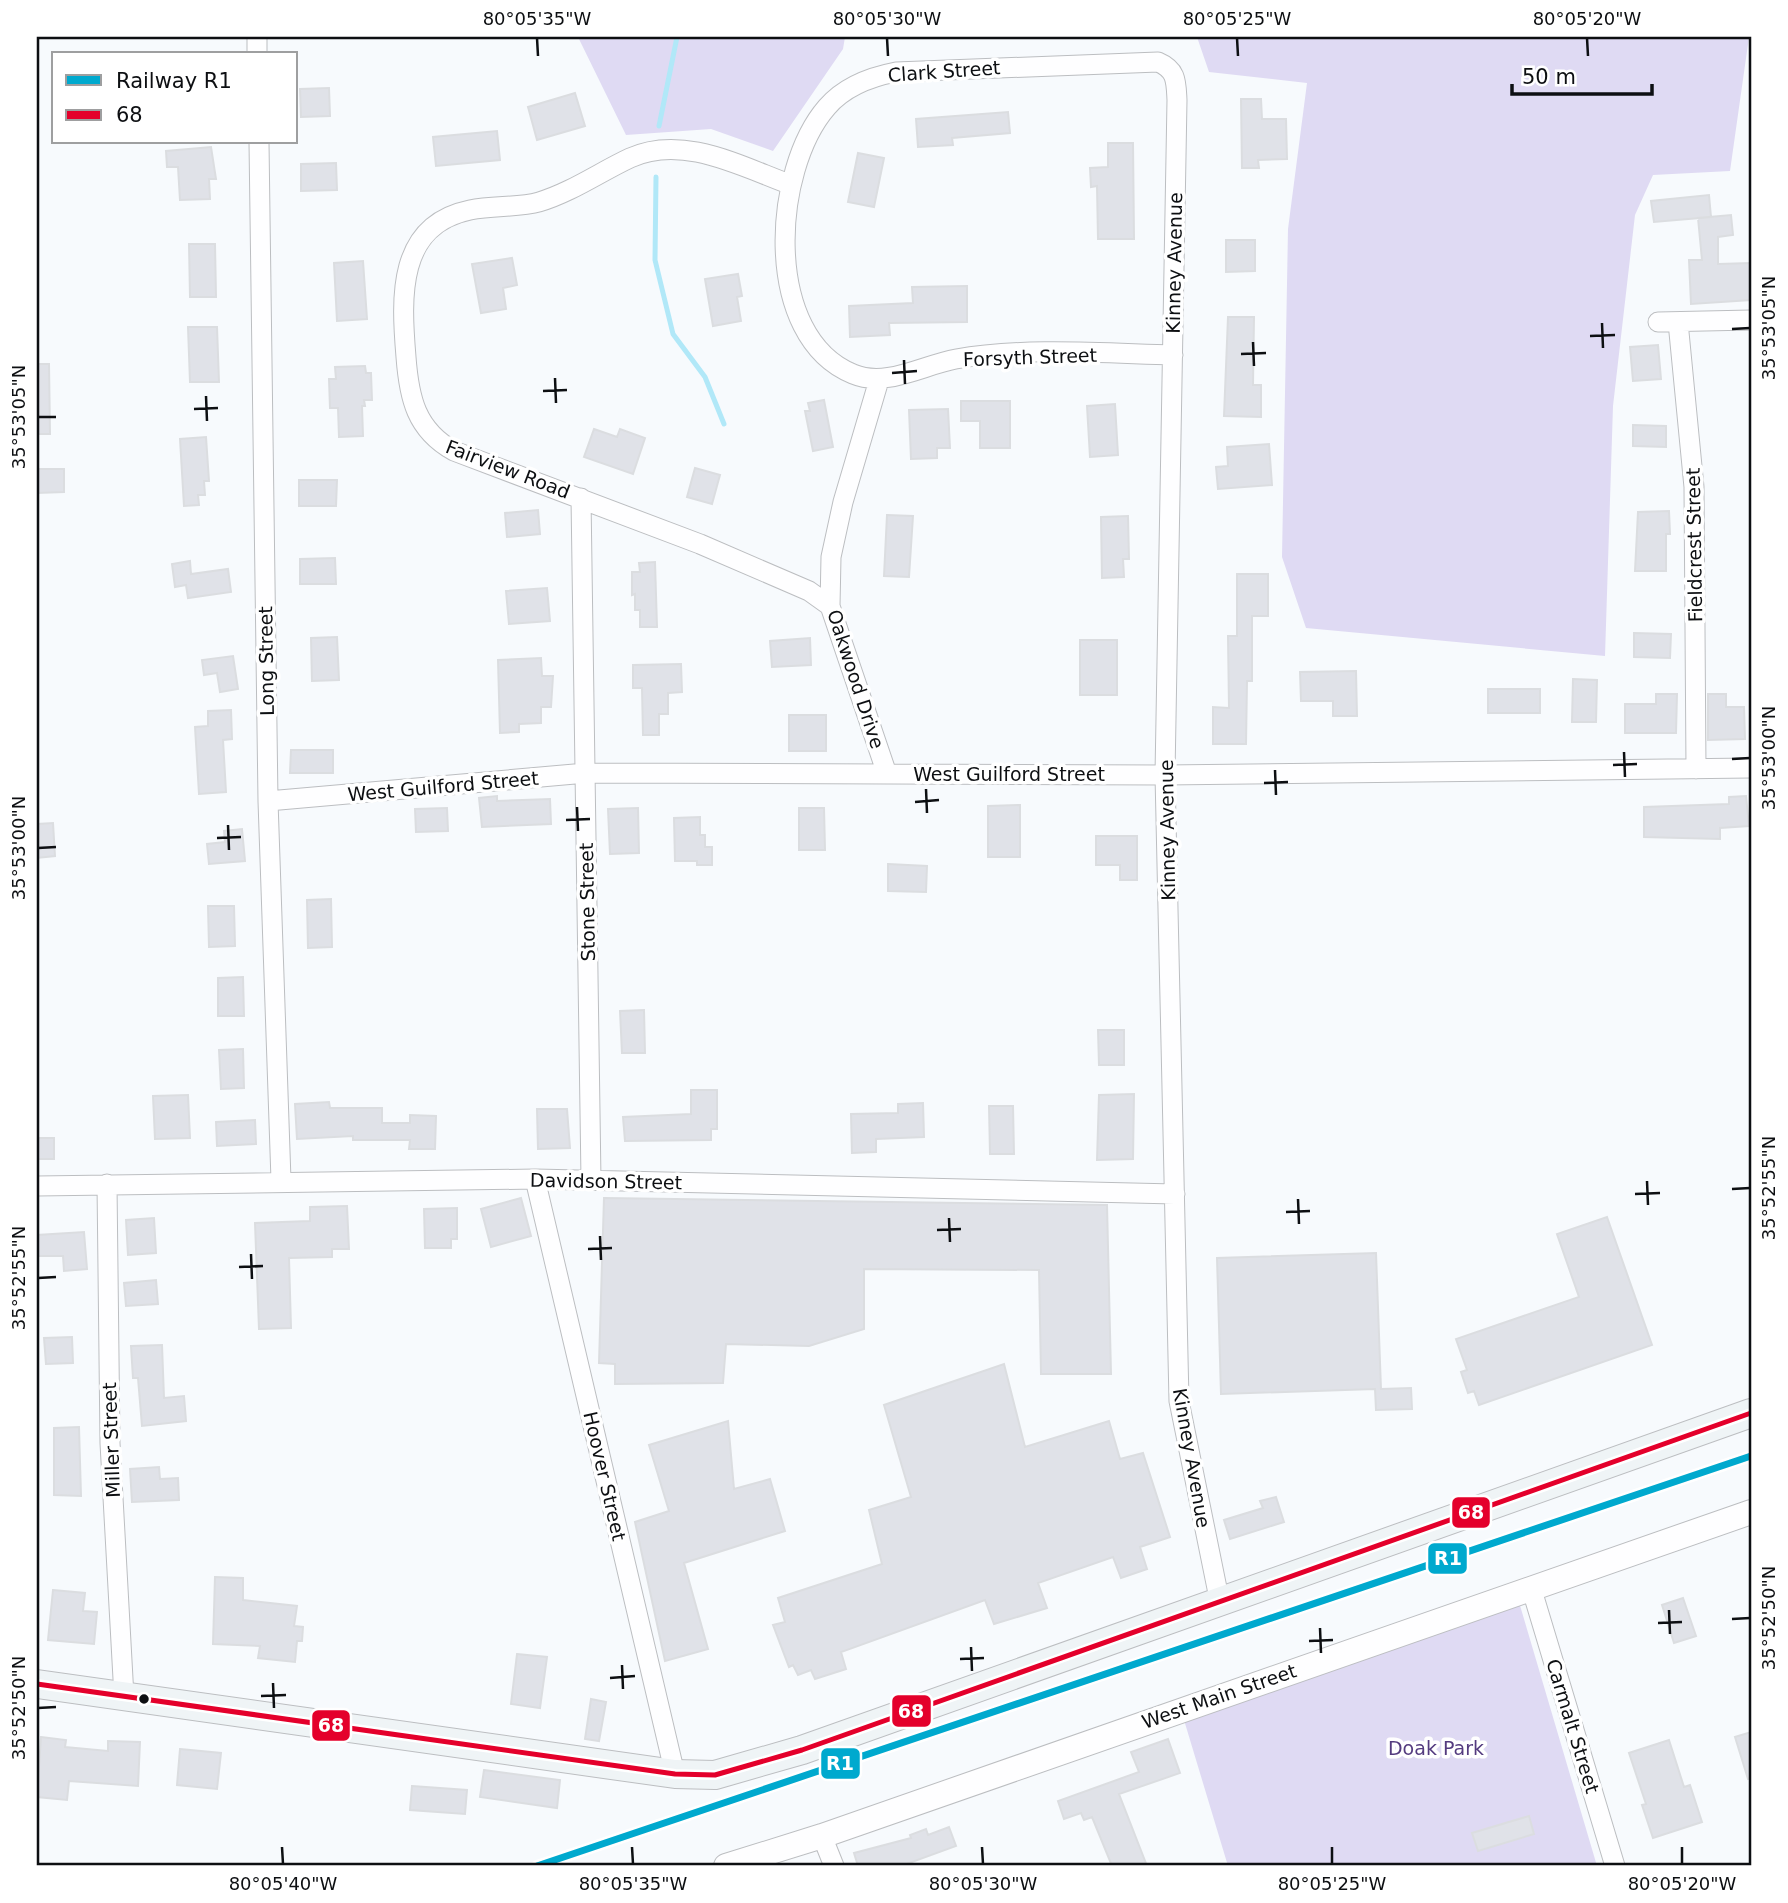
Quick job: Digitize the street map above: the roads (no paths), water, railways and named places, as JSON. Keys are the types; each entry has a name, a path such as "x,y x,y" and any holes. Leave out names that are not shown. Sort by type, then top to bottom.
{"main road":[{"path":"37,1684 675,1774 715,1775 802,1751 1751,1413"}],"street":[{"name":"Clark Street","path":"789,184 806,137 828,106 854,85 874,76 896,72 1158,62"},
{"name":"Kinney Avenue","path":"1158,62 1169,67 1176,77 1177,100 1166,775 1179,1401 1220,1602"},
{"name":"Long Street","path":"258,144 268,801 281,1180"},
{"name":"Fairview Road","path":"789,184 728,161 682,148 633,157 562,194 537,203 454,213 436,222 416,244 410,259 404,309 408,387 419,419 438,442 454,451 700,544 809,591 830,606"},
{"path":"789,184 787,271 807,330 828,359 854,374 879,380"},
{"path":"1658,322 1751,320"},
{"name":"Fieldcrest Street","path":"1678,322 1694,487 1696,769"},
{"name":"Forsyth Street","path":"879,380 934,364 993,355 1053,352 1173,355"},
{"name":"Oakwood Drive","path":"879,380 843,502 831,557 830,606 887,774"},
{"name":"Stone Street","path":"582,498 591,1180"},
{"name":"West Guilford Street","path":"268,801 586,772 1166,775 1751,768"},
{"name":"Davidson Street","path":"37,1186 281,1180 536,1179 1175,1194"},
{"name":"Hoover Street","path":"536,1179 675,1774"},
{"name":"Miller Street","path":"107,1184 110,1443 124,1697"},
{"name":"West Main Street","path":"726,1866 822,1836 1751,1512"},
{"name":"Carmalt Street","path":"1531,1587 1615,1866"},
{"path":"822,1836 834,1866"}],"waterway":[{"path":"659,126 677,37"},
{"path":"656,177 655,260 673,334 705,377 724,424"}],"rail line":[{"name":"R1","path":"537,1866 1751,1456"}],"park label":[{"name":"Doak Park","path":"1436,1748"}]}
